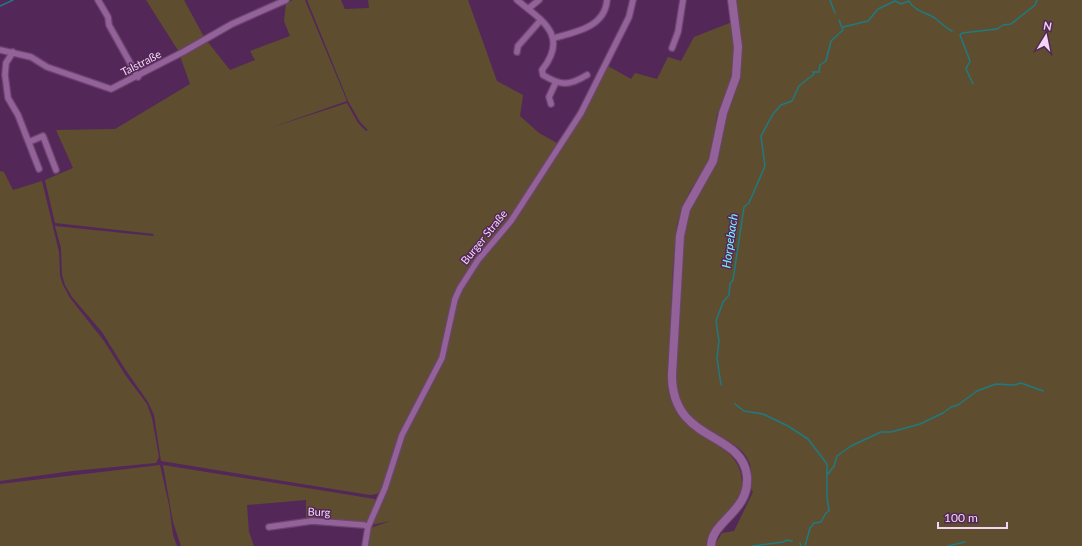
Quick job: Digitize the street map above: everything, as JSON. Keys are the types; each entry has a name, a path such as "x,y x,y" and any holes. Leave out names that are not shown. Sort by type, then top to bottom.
{"street":[{"path":"98,0 138,76"},
{"name":"Talstraße","path":"0,50 31,57 47,66 104,88 111,89 138,76 232,24 286,0"},
{"path":"516,0 549,29 554,38 552,54 542,72 556,82 570,83 587,74"},
{"path":"528,9 539,0"},
{"path":"554,38 577,31 595,22 604,13 607,0"},
{"name":"Burger Straße","path":"368,527 380,499 409,417 442,358 455,299 460,288 478,260 511,221 581,113 629,17 633,0"},
{"path":"672,48 678,32 683,0"},
{"path":"710,546 713,537 739,506 744,496 747,487 746,470 738,454 700,430 682,414 673,392 672,375 682,222 690,200 713,161 723,113 736,77 738,47 732,0"},
{"path":"517,52 518,46 540,21"},
{"path":"13,52 6,63 8,98 18,115 39,169"},
{"path":"551,104 550,97 556,82"},
{"path":"28,142 43,136 56,170"},
{"name":"Burg","path":"268,527 312,521 364,525 368,527"},
{"path":"365,546 368,527"}],"shaded area":[{"path":"146,0 184,0 204,37 179,52"},
{"path":"293,0 305,0 347,101 267,129 347,103 358,123 366,131 368,130 360,122 348,101 307,0 341,0 345,9 369,8 368,0 468,0 497,81 523,95 520,116 539,133 559,144 517,209 461,282 441,357 409,415 400,435 382,490 377,494 370,495 161,461 154,415 148,402 102,332 72,297 65,285 62,275 61,248 55,226 153,236 154,234 55,223 45,180 73,168 56,130 115,129 190,84 180,56 207,41 230,70 255,60 250,51 290,36 284,21 286,3"},
{"path":"735,0 1082,0 1082,546 716,546 716,543 722,533 734,531 753,492 750,488 750,464 745,455 737,447 728,440 706,428 687,411 677,393 675,376 685,224 689,209 715,164 726,117 740,80"},
{"path":"732,22 735,56 733,76 717,115 711,157 690,191 681,211 677,225 673,266 668,384 673,405 682,420 732,457 740,470 742,487 740,496 736,503 712,530 706,546 367,546 370,528 391,521 371,525 402,439 435,374 455,302 462,285 562,146 589,104 608,66 631,79 635,73 657,79 668,57 681,61 694,37"},
{"path":"0,171 4,172 13,190 42,181 59,252 60,276 63,285 70,298 104,341 126,376 147,404 152,418 159,457 156,463 72,471 0,481"},
{"path":"160,465 169,505 173,535 177,546 0,546 0,484"},
{"path":"163,465 375,499 376,504 368,523 363,524 306,520 306,500 247,505 249,532 254,546 181,546 173,522"}],"waterway":[{"path":"0,6 13,0"},
{"name":"Horpebach","path":"830,0 835,13"},
{"path":"973,84 966,69 970,61 960,35 962,33 997,29 1003,25 1011,24 1035,5 1037,0"},
{"path":"843,27 868,21 878,9 895,1 901,4 909,1 921,12 933,17 952,31"},
{"name":"Horpebach","path":"721,385 717,358 719,341 716,321 723,302 729,295 730,284 733,280 744,207 749,203 765,166 761,136 773,114 781,105 792,101 799,86 814,74 813,72 819,72 820,65 826,61 831,41 843,30 839,20"},
{"path":"828,474 834,466 837,456 851,446 881,432 891,432 920,424 943,413 951,407 958,405 977,391 996,384 1014,385 1021,383 1043,391"},
{"name":"Horpebach","path":"735,404 744,411 763,414 788,426 808,439 827,464 827,497 829,511 826,513 821,522 814,523 810,528 805,546"},
{"path":"753,546 783,542 787,540 792,541"},
{"path":"948,546 965,542"}]}
